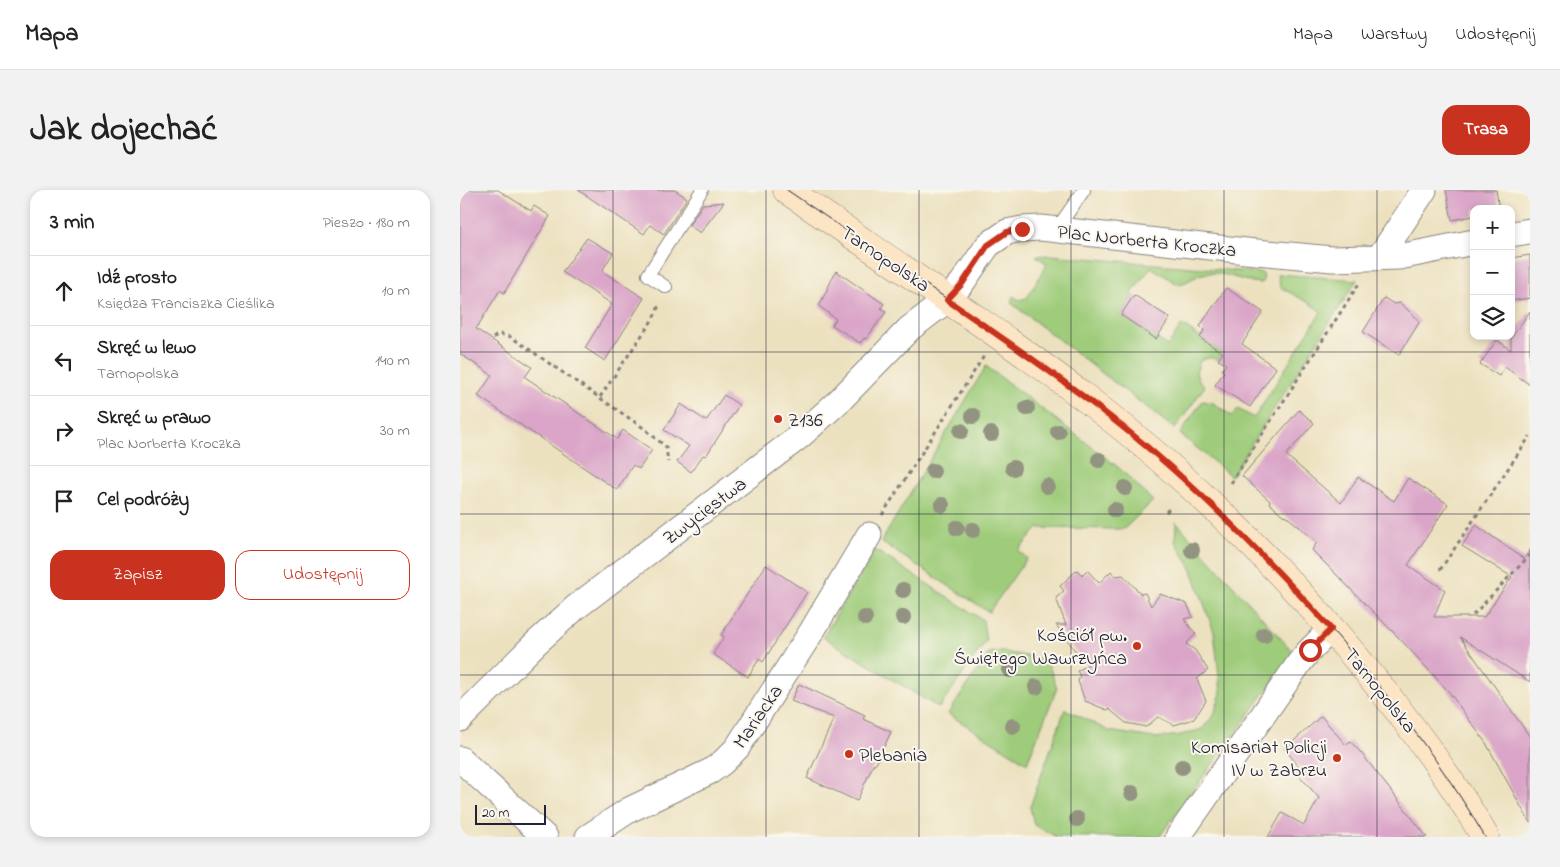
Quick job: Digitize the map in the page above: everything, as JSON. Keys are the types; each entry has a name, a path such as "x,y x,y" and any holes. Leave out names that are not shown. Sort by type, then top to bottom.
{"main road":[{"name":"Tarnopolska","path":"786,190 1074,389 1160,458 1254,546 1363,666 1421,739 1486,837"}],"street":[{"path":"1372,267 1424,190"},
{"name":"Plac Norberta Kroczka","path":"947,300 962,284 988,245 1007,232 1022,229 1056,230 1246,252 1332,259 1372,267 1398,257 1470,243"},
{"path":"1515,233 1530,231"},
{"name":"Zwycięstwa","path":"460,719 535,644 575,608 800,436 840,400 909,329 947,300"},
{"name":"Mariacka","path":"588,837 629,810 711,771 723,762 736,748 812,631 869,535"},
{"path":"1178,837 1300,662 1331,629"},
{"path":"460,759 545,837"}],"lane":[{"path":"666,287 648,275 702,190"},
{"path":"1056,230 1084,190"}],"path":[{"path":"1231,483 1372,267"},
{"path":"600,397 653,319 666,287"},
{"path":"493,338 499,334 511,337 600,397 645,429 666,447 668,462"},
{"path":"869,535 985,355"},
{"path":"1440,570 1530,436"},
{"path":"1166,512 1171,506"},
{"path":"1473,615 1530,555"}],"green space":[{"path":"1050,255 1262,273 1264,277 1262,283 1218,273 1206,273 1177,284 1151,267 1132,293 1134,295 1121,315 1168,346 1182,325 1223,353 1218,360 1209,358 1200,361 1196,373 1199,380 1205,386 1175,429 1011,303 1013,296 1019,300 1027,298 1047,264 1036,256"},
{"path":"1278,274 1357,280 1231,476 1180,434 1202,401 1213,403 1232,416 1238,409 1254,418 1321,312 1306,301 1280,287"},
{"path":"986,366 1118,467 1153,501 1124,529 1038,528 1018,551 1027,558 989,612 881,542"},
{"path":"1176,522 1294,653 1159,837 1057,837 1034,825 1030,807 1065,709 1109,731 1154,738 1181,735 1202,729 1214,715 1221,693 1214,632 1192,570 1175,541"},
{"path":"875,550 983,620 986,641 939,708 823,637"},
{"path":"999,651 1047,660 1057,688 1027,763 948,714 989,653"}],"building":[{"path":"464,190 498,190 531,211 534,206 550,216 504,293 500,290 476,329 532,367 525,377 617,439 623,430 652,450 639,469 633,465 617,490 478,396 492,375 460,354 460,197"},
{"path":"578,190 675,190 687,198 664,234 650,225 644,234"},
{"path":"1446,190 1496,190 1498,205 1470,205 1470,217 1452,220"},
{"path":"724,202 700,233 689,225 703,204"},
{"path":"587,238 613,253 602,271 644,298 605,361 585,348 612,304 562,272"},
{"path":"1530,255 1530,298 1515,300 1515,257"},
{"path":"836,271 884,304 881,308 886,312 866,339 864,338 860,343 832,325 836,319 819,306"},
{"path":"1226,288 1263,312 1242,344 1276,368 1250,407 1215,385 1224,372 1222,370 1226,364 1218,360 1223,353 1200,338 1204,330 1200,326"},
{"path":"1134,295 1170,318 1156,339 1121,315"},
{"path":"1384,298 1394,304 1400,303 1420,321 1399,355 1363,332"},
{"path":"1530,311 1530,385 1505,367 1499,376 1480,364 1497,340 1511,350 1511,340 1515,340 1515,332"},
{"path":"724,395 739,405 706,456 703,455 691,472 677,462 689,446 664,430 681,404 706,421"},
{"path":"1299,410 1314,423 1286,455 1341,503 1358,477 1394,501 1408,478 1448,504 1408,565 1445,590 1434,617 1484,617 1512,577 1462,546 1476,525 1524,559 1530,550 1530,682 1460,637 1530,737 1530,823 1486,743 1449,692 1400,639 1312,550 1317,542 1269,503 1270,501 1242,476"},
{"path":"766,565 807,592 763,662 759,659 748,677 713,654 724,637 721,635"},
{"name":"Kościół pw. Świętego Wawrzyńca","path":"1077,570 1082,575 1087,570 1099,583 1111,571 1115,576 1123,575 1141,594 1145,593 1151,606 1160,594 1187,604 1193,617 1184,619 1196,634 1186,644 1195,650 1208,670 1197,679 1206,701 1194,719 1174,725 1158,717 1146,727 1126,723 1109,709 1107,710 1085,701 1078,681 1080,676 1077,671 1088,665 1056,625 1066,625 1056,598 1064,591 1060,586"},
{"name":"Plebania","path":"799,684 865,715 863,719 891,732 876,764 874,763 857,801 807,778 834,718 791,701"},
{"path":"1321,716 1346,745 1350,741 1362,754 1427,837 1268,837 1282,813 1304,825 1319,798 1297,773 1301,769 1285,749"}],"tram line":[{"path":"787,190 977,319 1088,400 1156,454 1188,483 1282,574 1360,662 1435,759 1485,837"}],"place":[{"name":"Z136","path":"778,419"},
{"name":"Kościół pw. Świętego Wawrzyńca","path":"1137,646"},
{"name":"Plebania","path":"849,754"},
{"name":"Komisariat Policji IV w Zabrzu","path":"1337,758"}],"route":[{"path":"1022,229 1007,232 988,245 962,284 947,300 1018,349 1123,427 1214,507 1260,552 1331,629 1310,650"}]}
